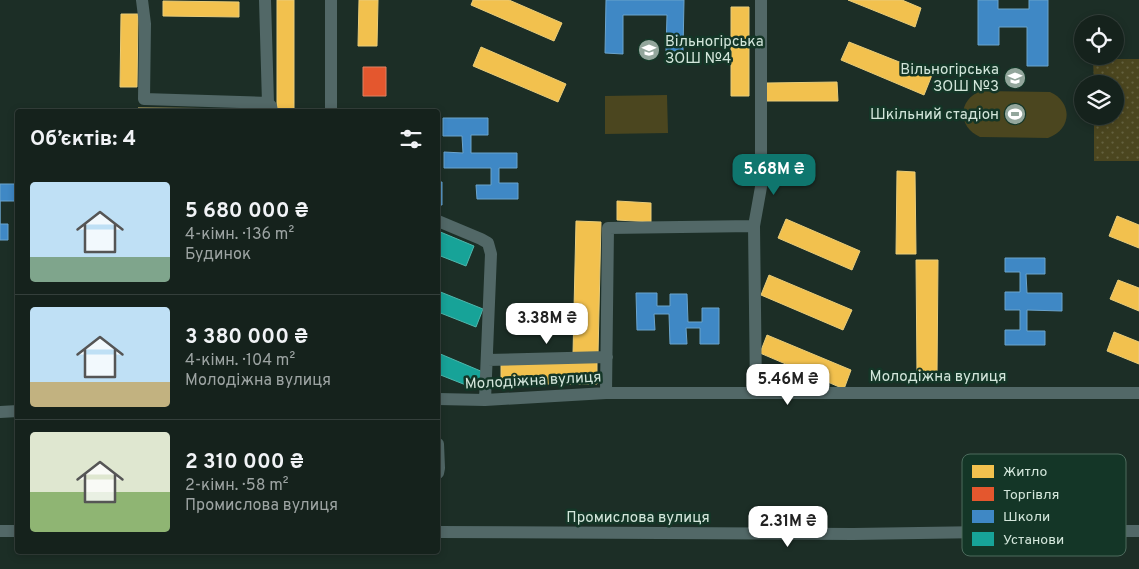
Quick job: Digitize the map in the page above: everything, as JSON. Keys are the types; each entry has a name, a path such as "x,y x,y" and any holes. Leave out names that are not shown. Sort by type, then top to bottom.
{"street":[{"path":"142,0 145,24 144,99 270,107 264,0"},
{"path":"331,109 332,0"},
{"path":"756,392 754,226 761,187 761,0"},
{"path":"440,222 482,239 488,244 491,254 485,400"},
{"path":"606,392 608,228 754,226"},
{"path":"488,360 607,357"},
{"name":"Молодіжна вулиця","path":"440,399 485,400 606,392 1139,393"},
{"path":"0,412 15,411"},
{"path":"0,531 15,531"},
{"name":"Промислова вулиця","path":"1126,531 1139,531"},
{"name":"Промислова вулиця","path":"440,532 853,534 962,532"}],"shaded area":[{"path":"1124,59 1139,59 1139,161 1094,161 1094,125 1124,125 1124,75 1094,75 1093,65 1124,65"},
{"name":"Шкільний стадіон","path":"981,91 1050,92 1063,102 1067,116 1065,123 1062,129 1048,138 980,137 967,127 963,113 968,100"},
{"path":"667,95 668,133 605,134 605,96"}],"building: Житло":[{"path":"277,0 294,0 294,109 277,109"},
{"path":"359,0 378,0 377,46 358,46"},
{"path":"473,0 509,0 562,23 554,41 471,5"},
{"path":"848,0 902,0 921,8 915,27"},
{"path":"163,1 239,2 239,17 163,16"},
{"path":"731,7 749,7 749,96 731,96"},
{"path":"121,14 138,14 137,87 120,87"},
{"path":"849,42 932,75 924,95 841,60"},
{"path":"481,47 566,84 558,102 473,66"},
{"path":"837,82 838,101 766,101 767,83"},
{"path":"138,108 267,109 138,109"},
{"path":"897,171 915,172 916,254 896,254"},
{"path":"617,201 651,203 651,222 617,220"},
{"path":"1117,216 1139,225 1139,248 1109,236"},
{"path":"786,219 860,251 852,270 778,238"},
{"path":"576,221 601,222 598,355 573,354"},
{"path":"916,260 938,260 937,375 917,375"},
{"path":"769,275 852,310 843,330 761,295"},
{"path":"1118,280 1139,288 1139,311 1110,299"},
{"path":"1114,332 1139,342 1139,364 1107,351"},
{"path":"767,335 851,370 844,389 760,353"},
{"path":"501,362 597,362 597,384 501,384"}],"building: Торгівля":[{"path":"363,67 386,67 386,96 363,96"}],"building: Школи":[{"path":"606,0 684,0 683,51 666,51 667,15 623,15 623,54 605,53"},
{"path":"978,0 998,0 998,9 1029,9 1029,0 1048,0 1048,66 1027,66 1027,27 999,27 999,45 978,45"},
{"path":"443,118 488,118 488,135 471,135 471,153 517,153 517,168 499,168 499,183 518,183 518,199 477,199 476,185 491,185 491,168 444,168 444,152 463,153 462,136 443,136"},
{"path":"440,182 442,182 442,205 440,205"},
{"path":"0,184 15,184 15,201 0,201"},
{"path":"0,224 8,224 8,240 0,240"},
{"path":"1005,258 1045,258 1045,274 1026,274 1027,293 1062,293 1062,311 1027,310 1027,331 1045,331 1045,345 1005,345 1005,330 1020,330 1020,310 1005,310 1005,292 1020,292 1020,272 1005,272"},
{"path":"636,293 657,293 657,306 670,306 670,294 687,294 688,322 702,322 702,308 719,308 719,344 700,344 700,328 686,328 687,344 670,344 669,314 654,314 655,330 637,330"}],"building: Установи":[{"path":"440,232 474,246 466,266 440,256"},
{"path":"440,292 483,309 476,327 440,313"},
{"path":"440,354 483,372 476,389 440,375"}],"place":[{"name":"Вільногірська ЗОШ №4","path":"649,50"},
{"name":"Вільногірська ЗОШ №3","path":"1015,78"},
{"name":"Шкільний стадіон","path":"1015,114"}]}
